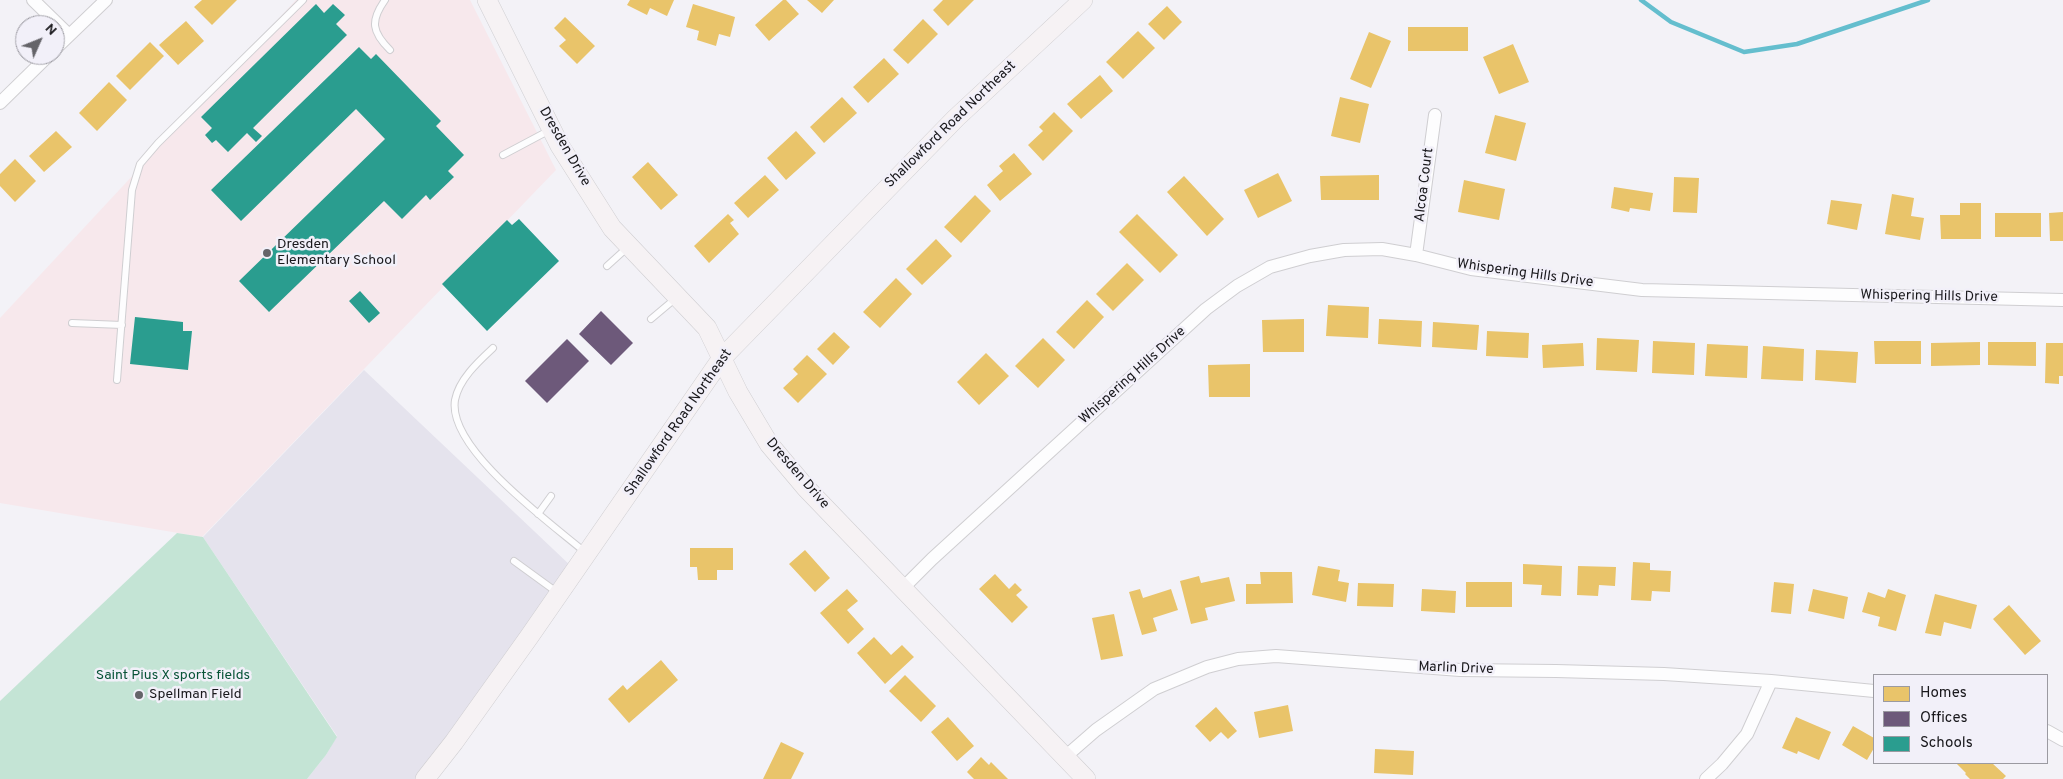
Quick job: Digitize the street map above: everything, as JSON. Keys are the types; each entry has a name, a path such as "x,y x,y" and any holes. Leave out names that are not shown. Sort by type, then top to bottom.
{"street":[{"path":"34,0 69,36"},
{"path":"65,40 106,0"},
{"name":"Dresden Drive","path":"487,0 560,146 612,228 707,328 738,392 769,444 806,488 1086,779"},
{"name":"Shallowford Road Northeast","path":"425,779 454,742 587,554 722,358 956,118 1083,0"},
{"path":"0,103 39,65"},
{"name":"Alcoa Court","path":"1416,255 1435,115"},
{"name":"Whispering Hills Drive","path":"902,588 932,558 1206,309 1237,286 1270,267 1318,254 1344,250 1382,249 1416,255 1471,269 1642,290 2063,300"},
{"name":"Marlin Drive","path":"1066,757 1096,730 1154,689 1207,666 1238,659 1276,656 1460,670 1654,674 1771,681 1873,691"},
{"path":"1706,779 1722,764 1747,734 1771,681"},
{"path":"2048,731 2063,740"}],"lane":[{"path":"117,380 132,190 140,164 158,143 303,0"},
{"path":"385,0 376,12 375,30 378,38 390,50"},
{"path":"503,155 552,129"},
{"path":"607,266 629,246"},
{"path":"651,319 677,297"},
{"path":"72,324 122,325"},
{"path":"493,348 476,364 460,387 455,400 458,424 472,449 528,507 587,554"},
{"path":"538,514 552,496"},
{"path":"514,561 559,593"}],"shaded area":[{"name":"Dresden Elementary School","path":"296,0 470,0 556,170 202,537 0,503 0,318"},
{"path":"364,370 572,567 431,779 307,779 326,755 337,736 203,537"}],"green space":[{"name":"Saint Pius X sports fields","path":"177,533 203,537 337,737 326,755 307,779 0,779 0,701"}],"building: Homes":[{"path":"202,0 237,0 212,25 194,7"},
{"path":"630,0 674,0 667,16 650,8 647,15 627,5"},
{"path":"783,0 786,0 799,14 769,41 755,25"},
{"path":"807,0 834,0 822,13"},
{"path":"943,0 974,0 948,26 933,10"},
{"path":"693,4 735,17 730,37 719,34 716,46 697,40 699,31 686,27"},
{"path":"1167,6 1182,22 1164,40 1148,24"},
{"path":"565,17 595,46 577,64 559,46 566,40 554,28"},
{"path":"923,19 938,34 908,64 893,50"},
{"path":"186,21 204,41 178,65 159,45"},
{"path":"1408,27 1468,27 1468,51 1408,51"},
{"path":"1138,31 1155,48 1123,79 1106,62"},
{"path":"1369,32 1391,41 1371,88 1350,79"},
{"path":"150,42 164,56 130,90 116,76"},
{"path":"1513,44 1529,82 1499,94 1483,57"},
{"path":"884,58 899,74 868,103 853,87"},
{"path":"1100,75 1113,91 1081,119 1067,104"},
{"path":"109,82 127,100 97,131 79,113"},
{"path":"842,97 857,113 824,143 810,127"},
{"path":"1340,97 1369,104 1360,143 1331,136"},
{"path":"1054,112 1073,131 1043,161 1028,145 1043,131 1039,127"},
{"path":"1495,115 1526,123 1516,161 1485,153"},
{"path":"56,131 72,147 44,172 29,156"},
{"path":"796,131 816,153 786,180 767,158"},
{"path":"1014,153 1032,174 1000,201 987,185 1003,171 999,166"},
{"path":"15,159 36,181 15,202 0,186 0,174"},
{"path":"648,162 678,195 661,210 632,177"},
{"path":"1278,173 1292,201 1258,218 1244,190"},
{"path":"765,175 779,190 748,218 734,203"},
{"path":"1379,175 1379,200 1321,200 1320,176"},
{"path":"1184,176 1224,219 1207,236 1167,192"},
{"path":"1674,177 1699,178 1697,213 1673,212"},
{"path":"1464,180 1505,189 1499,220 1458,212"},
{"path":"1614,187 1653,193 1650,211 1630,208 1629,212 1611,208"},
{"path":"1892,194 1914,198 1911,216 1924,218 1920,240 1885,234"},
{"path":"975,195 991,211 961,243 944,227"},
{"path":"1831,200 1862,204 1857,230 1827,224"},
{"path":"1960,203 1981,203 1981,239 1941,239 1940,215 1960,215"},
{"path":"2063,212 2063,241 2050,241 2049,213"},
{"path":"1995,213 2041,213 2041,237 1995,237"},
{"path":"728,214 734,220 730,223 739,234 709,263 694,246"},
{"path":"1137,214 1178,255 1160,273 1119,232"},
{"path":"936,239 952,256 922,285 906,269"},
{"path":"1127,263 1144,280 1113,311 1096,294"},
{"path":"896,278 912,294 880,328 863,312"},
{"path":"1087,300 1104,317 1074,349 1056,332"},
{"path":"1328,305 1369,307 1368,338 1326,336"},
{"path":"1304,319 1304,352 1263,352 1262,320"},
{"path":"1379,319 1422,321 1421,347 1378,344"},
{"path":"1433,322 1479,325 1477,350 1432,347"},
{"path":"1487,331 1529,333 1528,358 1486,356"},
{"path":"834,332 850,347 833,365 817,349"},
{"path":"1043,338 1065,360 1038,388 1015,366"},
{"path":"1597,338 1639,340 1637,372 1596,370"},
{"path":"1653,341 1695,343 1694,375 1652,373"},
{"path":"1874,341 1921,341 1921,364 1875,364"},
{"path":"1980,342 1980,365 1931,366 1931,343"},
{"path":"1988,342 2036,342 2036,366 1988,365"},
{"path":"1583,343 1584,366 1543,368 1542,345"},
{"path":"2046,343 2063,343 2063,376 2059,376 2059,384 2045,383"},
{"path":"1707,344 1748,346 1747,378 1705,376"},
{"path":"1763,346 1804,349 1803,381 1761,379"},
{"path":"1816,350 1858,352 1856,383 1815,380"},
{"path":"986,353 1009,376 979,405 957,382"},
{"path":"807,355 827,374 798,403 783,388 798,374 793,369"},
{"path":"1250,364 1250,397 1209,397 1208,365"},
{"path":"690,548 733,548 733,570 717,570 717,580 698,580 697,567 690,567"},
{"path":"805,550 830,578 815,592 789,564"},
{"path":"1633,562 1650,563 1650,570 1671,571 1670,592 1652,591 1651,601 1631,600"},
{"path":"1523,564 1562,566 1561,596 1541,595 1542,585 1523,584"},
{"path":"1318,566 1340,570 1338,581 1349,583 1346,602 1312,595"},
{"path":"1578,566 1616,567 1615,586 1599,585 1598,596 1577,595"},
{"path":"1260,572 1292,572 1293,603 1246,604 1246,584 1261,584"},
{"path":"995,574 1009,589 1015,583 1022,590 1016,595 1028,607 1012,623 979,589"},
{"path":"1199,576 1201,583 1229,577 1235,601 1205,608 1208,620 1191,624 1180,581"},
{"path":"1466,582 1512,582 1512,607 1466,607"},
{"path":"1774,582 1794,584 1791,614 1771,612"},
{"path":"1358,583 1394,584 1393,607 1357,606"},
{"path":"847,589 858,601 847,610 864,629 848,644 820,613"},
{"path":"1140,589 1143,598 1171,589 1178,610 1153,618 1157,631 1142,635 1129,592"},
{"path":"1422,589 1456,591 1455,613 1421,611"},
{"path":"1813,589 1848,597 1844,619 1808,611"},
{"path":"1888,589 1906,595 1896,631 1878,626 1880,617 1862,612 1868,592 1885,598"},
{"path":"1935,594 1977,605 1971,629 1944,622 1941,636 1925,633"},
{"path":"2009,605 2041,641 2025,655 1993,619"},
{"path":"1114,614 1123,656 1101,660 1092,618"},
{"path":"874,637 891,655 902,645 914,657 885,684 857,653"},
{"path":"661,660 678,680 629,723 608,699 623,685 627,690"},
{"path":"905,675 936,706 921,722 889,691"},
{"path":"1288,705 1293,731 1259,738 1254,712"},
{"path":"1216,707 1237,731 1228,739 1221,732 1210,742 1195,726"},
{"path":"948,717 974,746 957,761 931,732"},
{"path":"1796,717 1831,732 1819,760 1798,751 1797,754 1782,748"},
{"path":"1853,726 1873,737 1873,750 1867,760 1842,745"},
{"path":"781,742 804,753 791,779 763,779"},
{"path":"1375,749 1414,751 1413,775 1374,773"},
{"path":"981,757 989,765 991,762 1008,779 974,779 967,772"},
{"path":"1957,764 1993,764 2006,776 2003,779 1970,779"}],"building: Offices":[{"path":"601,311 633,343 611,365 579,334"},
{"path":"567,339 589,361 547,403 525,381"}],"building: Schools":[{"path":"316,4 324,13 333,4 345,15 336,24 347,35 253,128 262,136 256,142 247,133 228,152 216,140 212,143 205,135 212,128 201,117"},
{"path":"359,47 371,59 376,54 441,121 436,126 464,155 448,171 454,177 430,200 426,195 402,219 384,201 269,312 239,281 385,139 356,109 241,221 211,190"},
{"path":"519,219 559,261 487,331 442,284 507,220 512,225"},
{"path":"360,291 380,313 369,323 349,301"},
{"path":"135,317 183,322 183,331 192,331 188,370 130,364"}],"waterway":[{"path":"1641,0 1671,22 1744,52 1797,44 1928,0"}],"place":[{"name":"Dresden Elementary School","path":"267,253"},
{"name":"Spellman Field","path":"139,695"}]}
